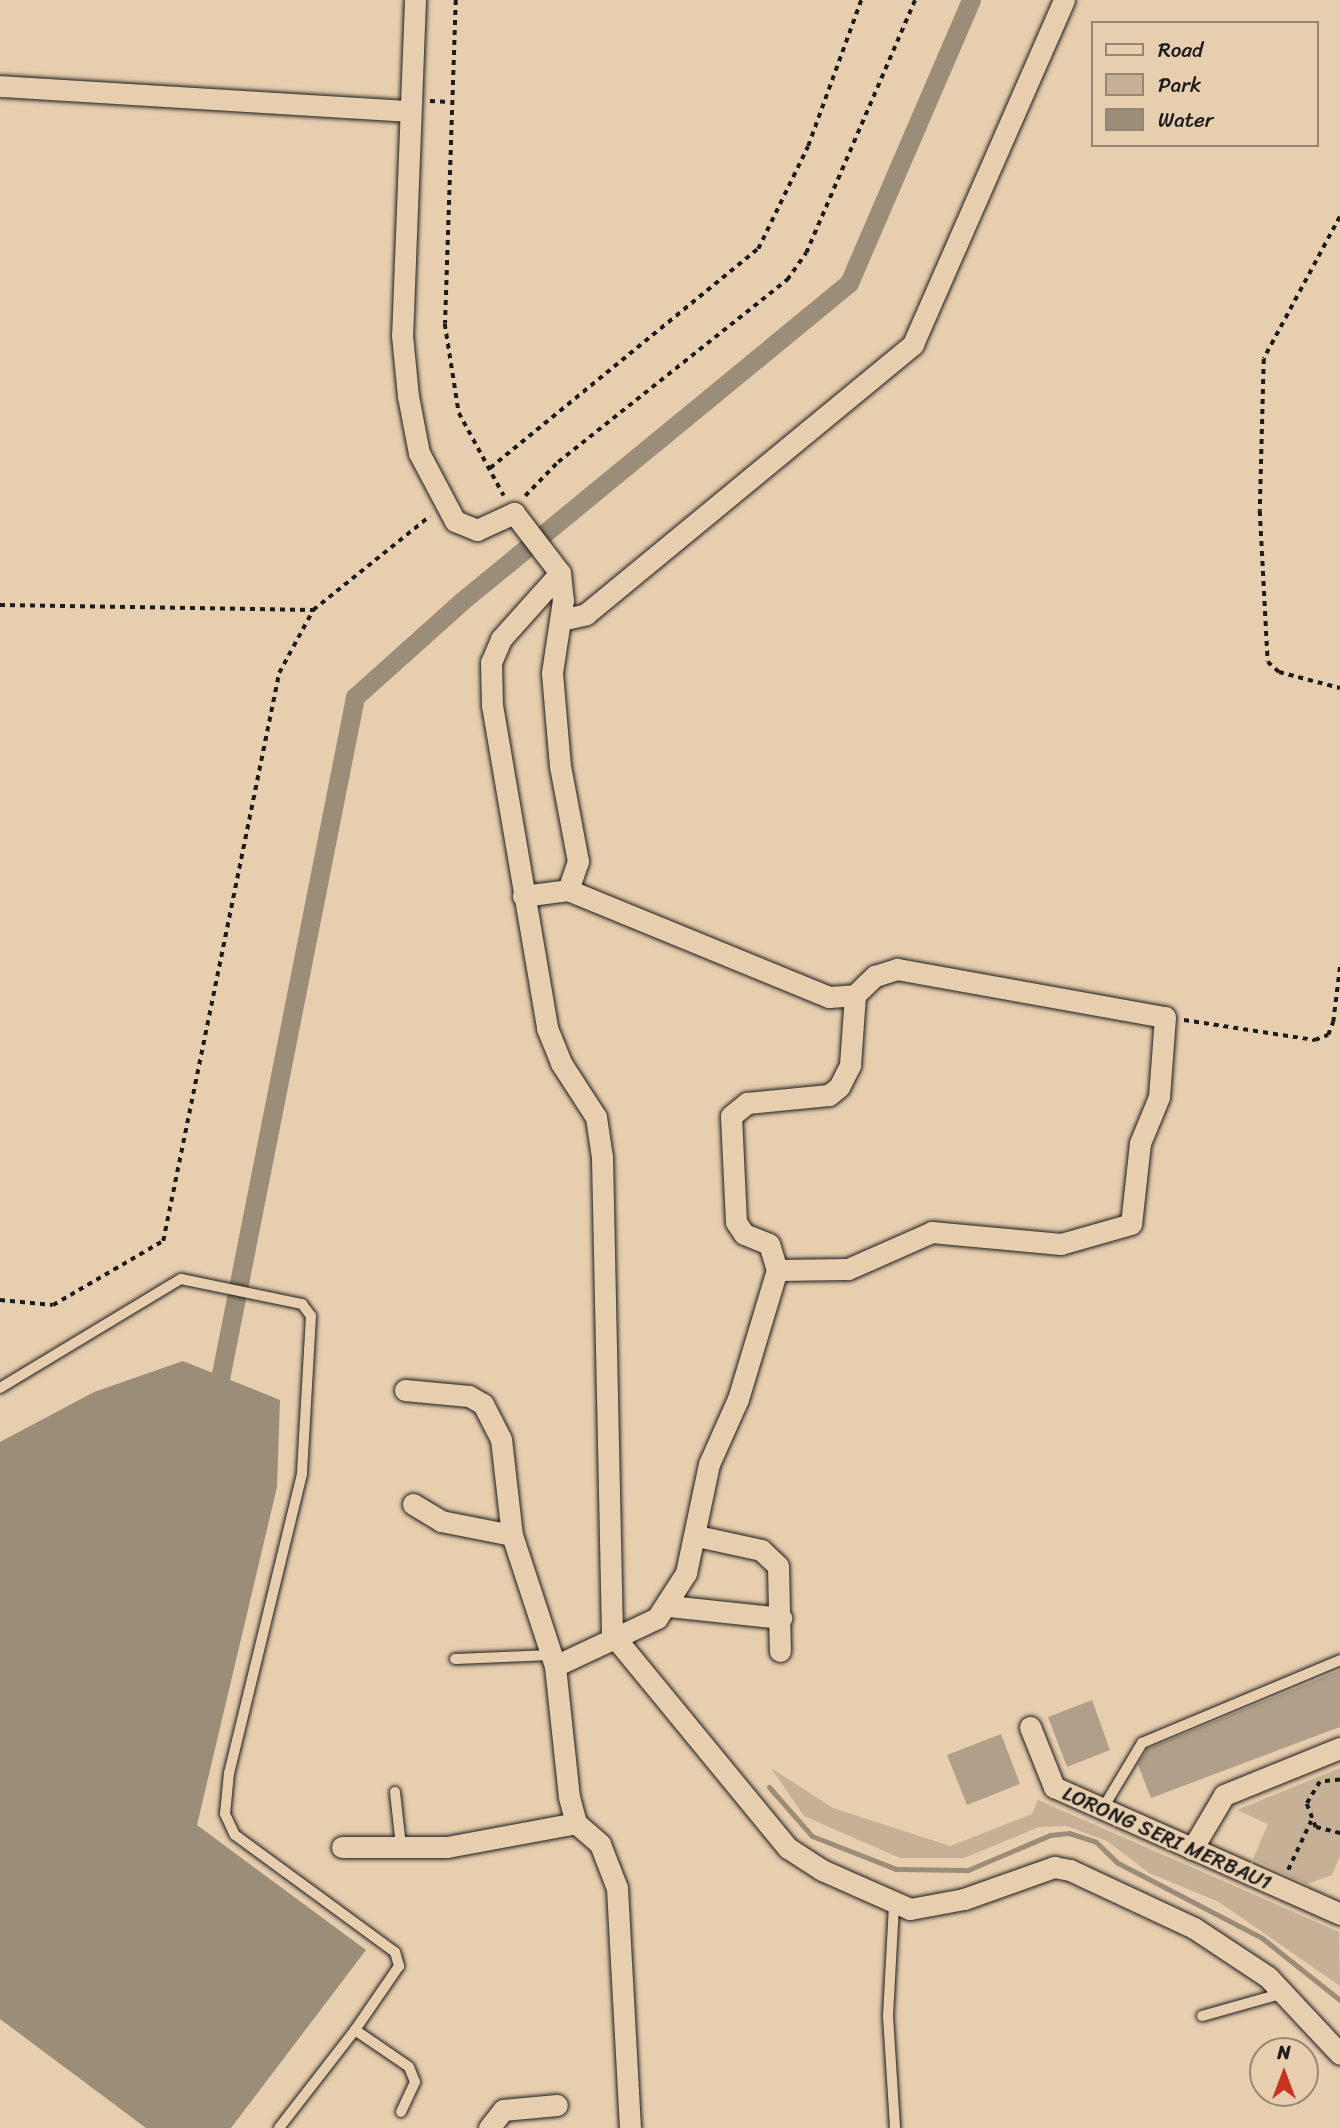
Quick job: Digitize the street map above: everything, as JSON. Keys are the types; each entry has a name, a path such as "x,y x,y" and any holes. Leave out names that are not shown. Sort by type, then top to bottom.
{"street":[{"path":"415,0 408,111 405,372 419,453 444,509 467,529 477,530 517,517 557,568 561,620 552,673 560,766 578,861 568,890"},
{"path":"561,620 586,614 913,344 1064,0"},
{"path":"0,86 408,111"},
{"path":"557,568 522,611 491,662 496,753 547,1028 561,1063 596,1117 602,1157 612,1634 788,1847 894,1906 926,1909 1054,1867 1070,1870 1194,1927 1284,1993 1340,2054"},
{"path":"523,896 568,890 829,997 855,995 875,976 905,970 1165,1017 1159,1097 1140,1143 1131,1224 1061,1244 932,1232 848,1269 777,1270"},
{"path":"669,1606 697,1536 709,1464 738,1399 777,1270 769,1244 744,1234 736,1222 731,1116 747,1103 829,1095 839,1087 850,1065 855,995"},
{"path":"405,1390 454,1392 483,1404 501,1440 512,1535 553,1660 576,1823 613,1868 623,1984 630,2128"},
{"path":"414,1504 441,1521 512,1535"},
{"path":"697,1536 771,1556 782,1576 780,1651"},
{"path":"553,1660 669,1606 781,1618"},
{"name":"LORONG SERI MERBAU1","path":"1030,1727 1054,1787 1280,1888 1338,1908"},
{"path":"1192,1849 1224,1795 1340,1748"},
{"path":"342,1847 511,1839 576,1823"},
{"path":"489,2128 503,2110 557,2105"}],"lane":[{"path":"0,1388 181,1279 302,1304 311,1316 302,1474 229,1773 225,1814 235,1835 395,1952 399,1966 355,2030 279,2128"},
{"path":"455,1659 553,1660"},
{"path":"1103,1808 1142,1743 1340,1660"},
{"path":"396,1792 401,1846"},
{"path":"894,1906 888,2016 895,2128"},
{"path":"1202,2016 1284,1993"},
{"path":"355,2030 408,2067 415,2082 401,2112"}],"path":[{"path":"456,0 445,324 459,414 517,517 558,463 787,280 806,253 915,0"},
{"path":"490,468 758,249 803,157 861,0"},
{"path":"1340,216 1264,359 1260,497 1268,662 1279,672 1340,688"},
{"path":"0,1300 53,1305 163,1241 279,673 313,610 414,524 444,509"},
{"path":"0,606 313,610"},
{"path":"1165,1017 1315,1040 1328,1035 1333,1022 1340,965"},
{"path":"1340,1780 1314,1788 1307,1804 1311,1821 1323,1832 1340,1833"},
{"path":"1280,1888 1311,1821"}],"green space":[{"path":"771,1768 833,1808 950,1846 1032,1814 1038,1800 1339,1932 1340,1986 1219,1902 1149,1873 1107,1841 1066,1826 1039,1827 964,1858 900,1858 804,1816"},
{"path":"1340,1768 1340,1856 1332,1875 1307,1884 1253,1859 1268,1824 1237,1810"}],"water":[{"path":"183,1361 280,1400 277,1487 197,1825 366,1950 231,2128 146,2128 0,2019 0,1442 94,1392"}],"building":[{"path":"1340,1670 1340,1727 1151,1798 1138,1765 1147,1749"},
{"path":"1092,1700 1110,1750 1067,1767 1048,1717"},
{"path":"1001,1734 1020,1784 967,1805 947,1755"}],"waterway":[{"path":"216,1399 355,697 462,601 849,283 971,0"},
{"path":"769,1787 812,1836 896,1869 968,1870 1050,1835 1069,1833 1096,1842 1118,1863 1262,1938 1340,2000"}]}
